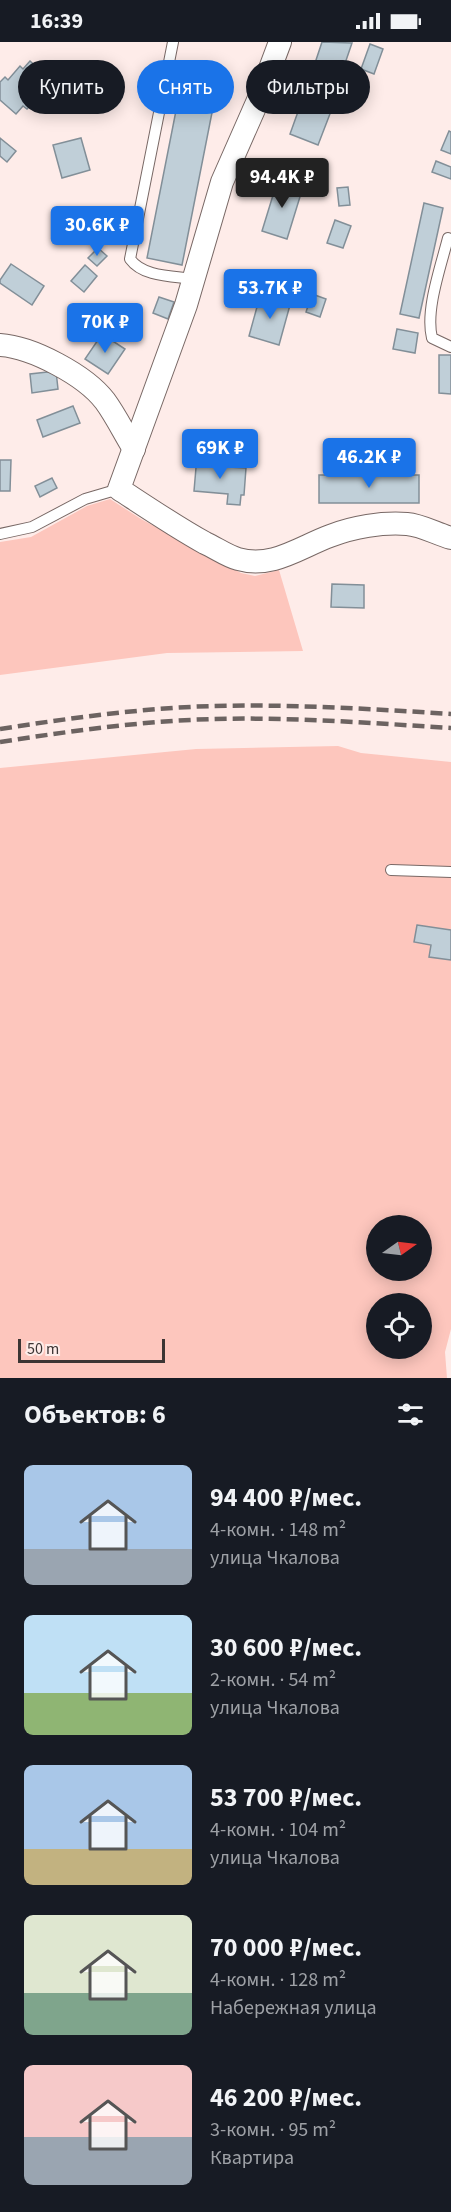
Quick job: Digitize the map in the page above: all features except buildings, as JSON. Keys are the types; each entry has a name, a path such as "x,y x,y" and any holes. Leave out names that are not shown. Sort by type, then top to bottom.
{"street":[{"path":"280,42 259,98 222,182 193,279 119,489 177,527 238,559 255,562 295,553 329,536 380,525 409,524 451,538"},
{"path":"0,345 25,349 50,359 95,390 105,401 134,449"}],"lane":[{"path":"173,42 130,259 135,266 150,273 193,279"},
{"path":"448,238 435,289 429,329 432,338 451,347"},
{"path":"0,534 32,527 85,499 119,489"},
{"path":"391,870 451,872"}],"shaded area":[{"path":"110,499 141,519 241,573 255,576 279,570 303,651 167,653 0,675 0,542 31,537 87,506"},
{"path":"338,746 361,753 451,762 451,1329 445,1352 447,1378 0,1378 0,768 196,749"}],"railway":[{"path":"0,729 106,714 213,706 303,706 451,714"},
{"path":"0,742 106,727 213,719 362,722 451,728"}]}
